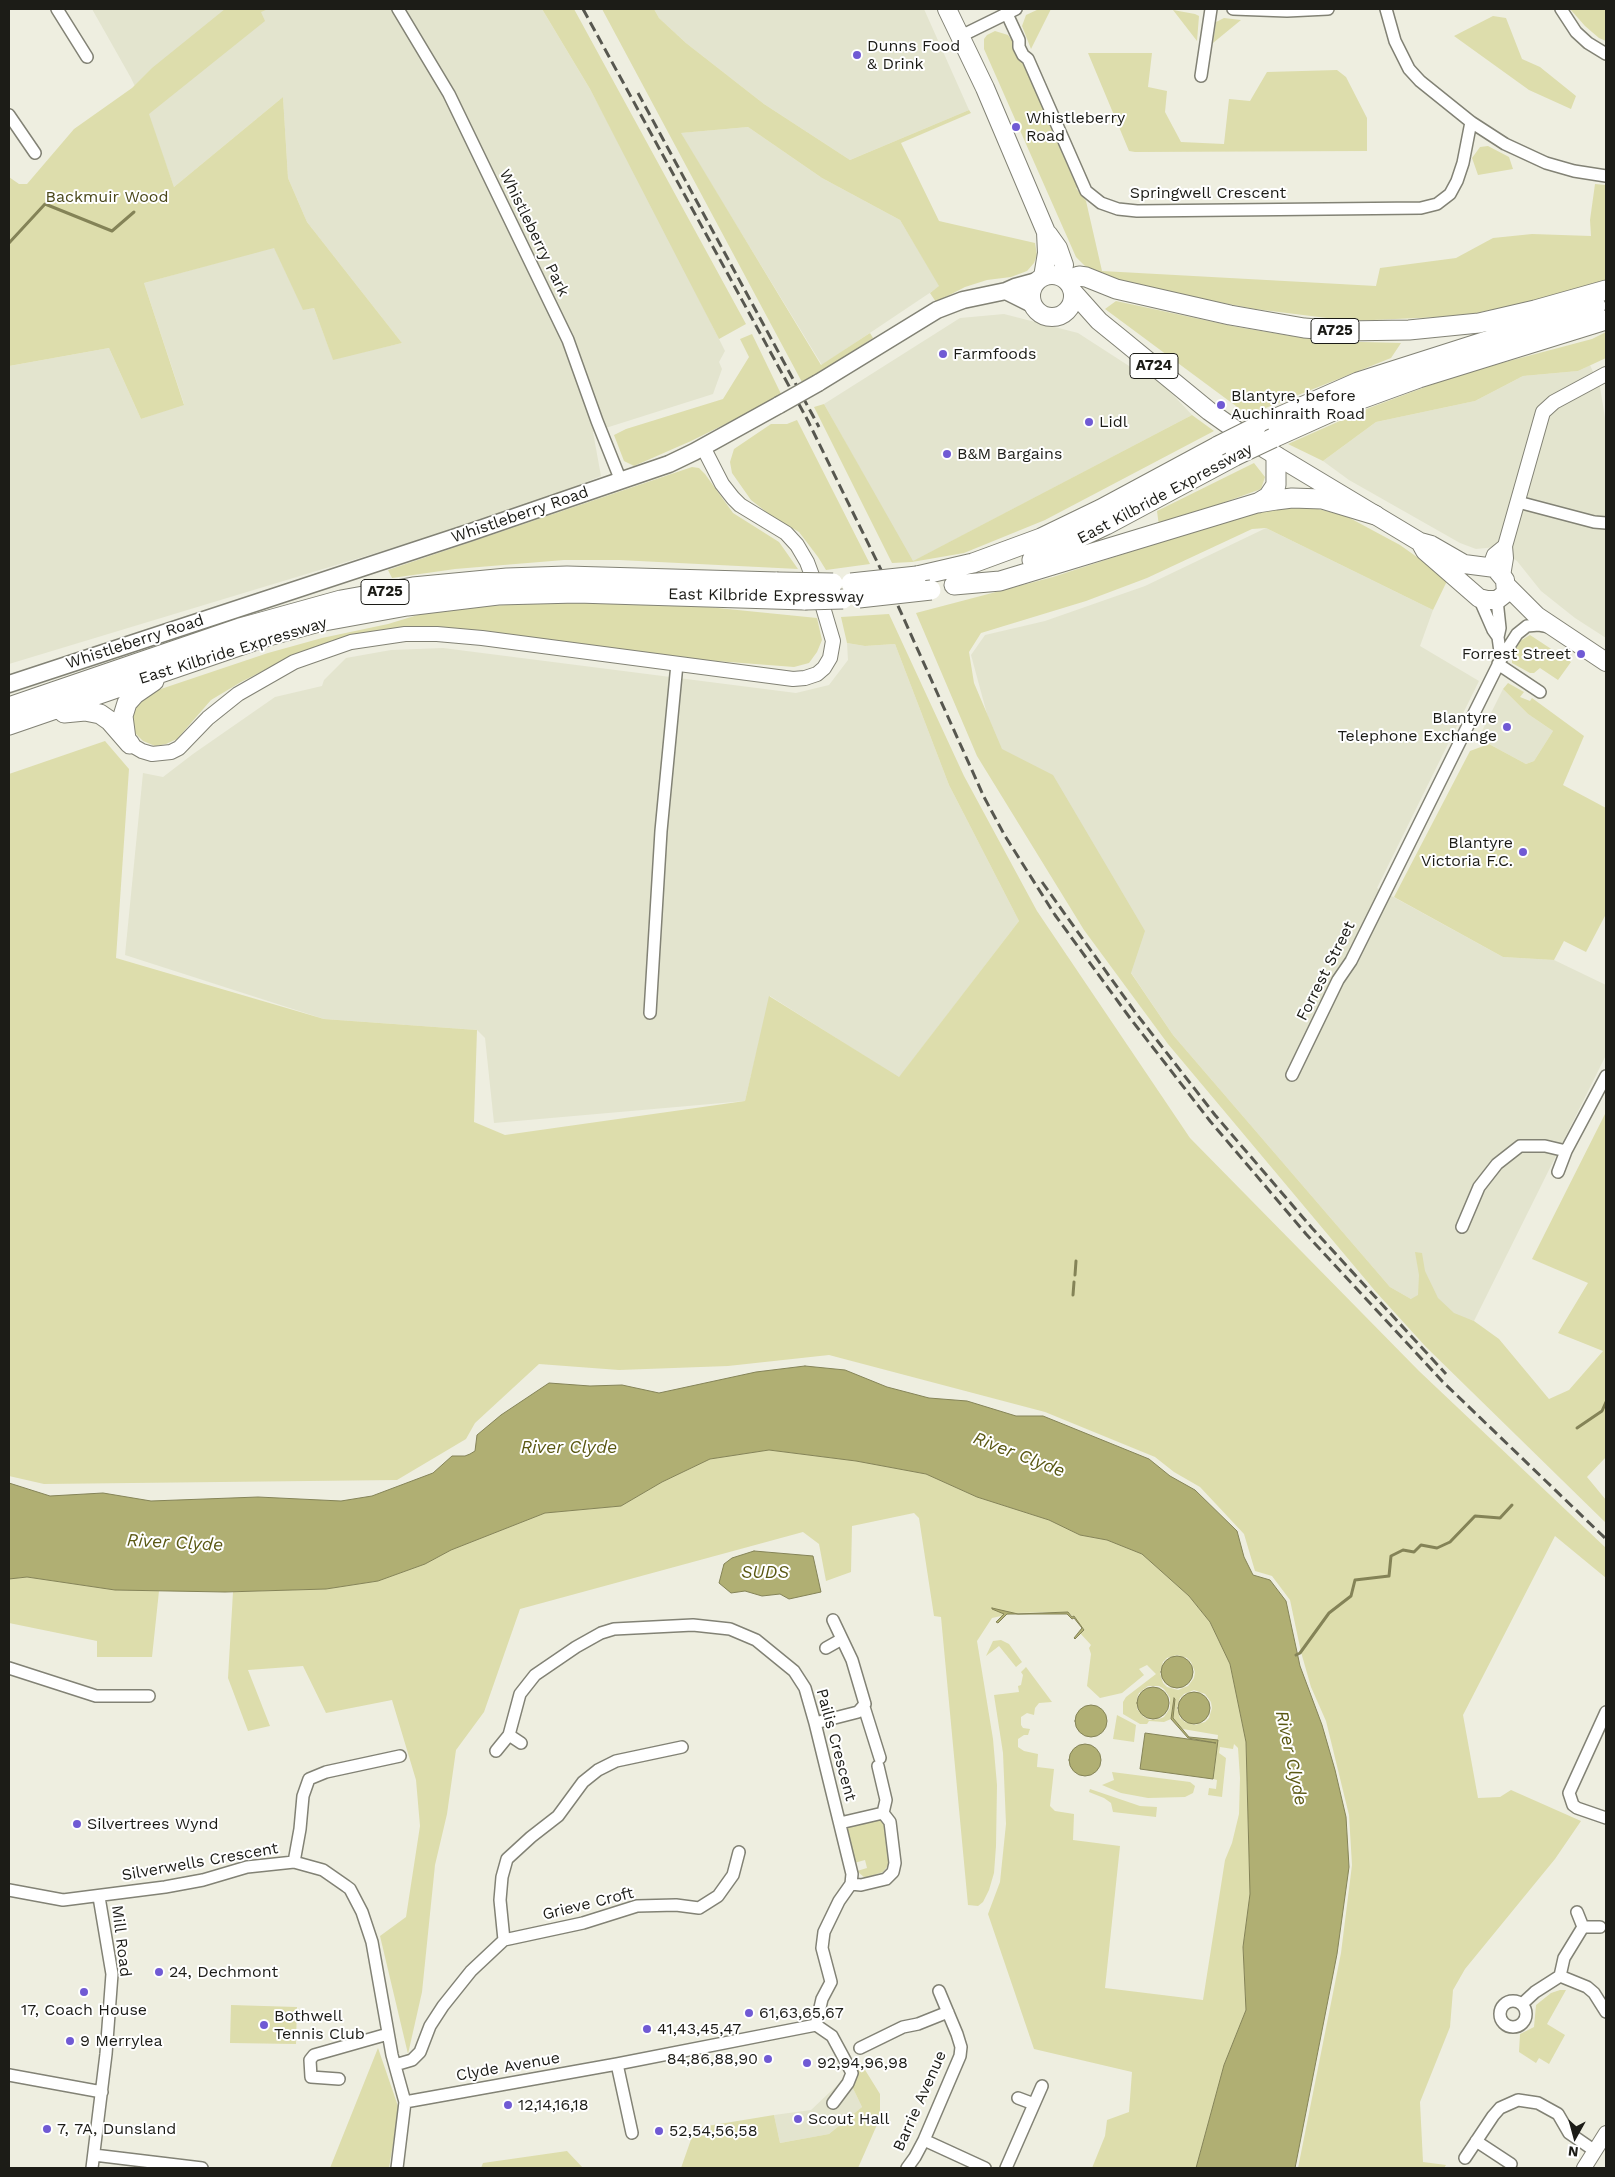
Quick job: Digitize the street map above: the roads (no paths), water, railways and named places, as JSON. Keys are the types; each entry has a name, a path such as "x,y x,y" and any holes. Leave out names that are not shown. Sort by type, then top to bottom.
{"highway":[{"name":"A725","path":"1067,283 1079,276 1086,277 1116,289 1221,313 1296,326 1343,331 1408,330 1479,323 1535,310 1606,290"},
{"name":"East Kilbride Expressway","path":"9,725 265,637 319,622 388,609 467,598 577,593 805,600 973,563 1041,538 1101,509 1256,427 1358,382 1606,302"},
{"name":"East Kilbride Expressway","path":"9,707 240,628 332,603 413,587 498,578 567,576 777,582 846,591 931,590 954,585 1016,566 1065,546 1235,456 1275,447 1353,402 1403,384 1606,320"},
{"name":"A725","path":"1257,503 1268,497 1276,485 1275,447"},
{"name":"A725","path":"954,585 1000,581 1257,503 1307,498 1338,502 1375,515"},
{"path":"128,741 123,716 127,703 135,694 166,671"},
{"path":"49,711 62,713 85,711 100,714 128,741"}],"main road":[{"path":"947,9 961,36 1046,232 1047,253 1040,279 1031,292 1032,304"},
{"path":"1046,232 1053,238 1064,265 1072,304 1062,315"},
{"path":"1040,279 1052,275 1067,283"},
{"name":"Whistleberry Road","path":"9,684 669,464 818,383 937,310 970,298 1006,291 1040,279"},
{"name":"A724","path":"1067,283 1100,321 1209,411 1275,447 1375,515 1420,542 1431,545 1497,582 1515,609 1537,616 1606,662"},
{"path":"1006,291 1032,304 1041,314 1048,317 1062,315 1100,321"},
{"name":"A724","path":"1420,542 1425,551 1476,595 1487,600 1497,582"},
{"path":"1476,595 1470,583 1472,574 1479,568 1497,582"}],"street":[{"path":"57,9 87,58"},
{"name":"Whistleberry Park","path":"398,9 449,94 568,340 621,481"},
{"path":"1201,76 1211,9"},
{"path":"1233,9 1287,11 1328,9"},
{"path":"1386,9 1395,41 1410,69 1420,81 1471,122 1505,144 1546,163 1574,171 1606,176"},
{"path":"1561,9 1576,32 1588,43 1606,54"},
{"path":"961,36 1012,11"},
{"name":"Springwell Crescent","path":"1012,11 1019,47 1023,56 1028,59 1086,191 1101,203 1118,209 1137,211 1420,208 1437,204 1450,194 1457,181 1463,163 1471,122"},
{"path":"9,115 35,154"},
{"path":"1540,692 1499,662 1498,637 1500,628 1494,555 1505,546 1543,412 1554,402 1606,374"},
{"path":"128,741 142,751 152,754 171,752 184,744 208,718 230,700 266,676 314,654 370,638 421,634 462,635 798,679 811,677 827,665 833,648 832,634 820,597 802,553 786,533 740,505 733,498 722,484 703,447"},
{"path":"1518,502 1594,522 1606,522"},
{"path":"1476,595 1498,637"},
{"name":"Forrest Street","path":"1292,1075 1499,662 1518,634 1527,626 1539,625 1556,628"},
{"path":"650,1013 661,826 677,664"},
{"path":"1558,1172 1566,1151 1606,1076"},
{"path":"1462,1227 1480,1187 1497,1164 1520,1146 1546,1146 1566,1151"},
{"path":"833,1620 859,1679 865,1704 864,1708 879,1762 886,1800 883,1812 890,1822 895,1863 893,1872 886,1879 861,1885 851,1884 839,1901 824,1932 822,1948 830,1982 822,1999 816,2025 832,2036 852,2073 848,2083 833,2103"},
{"name":"Pailis Crescent","path":"496,1751 508,1735 520,1694 526,1684 535,1675 576,1647 614,1628 683,1625 730,1629 756,1640 794,1671 804,1688 815,1723 840,1822 852,1874 851,1884"},
{"path":"826,1648 842,1639"},
{"path":"9,1668 96,1696 149,1696"},
{"path":"815,1723 858,1712 864,1708"},
{"path":"1606,1712 1569,1793 1573,1805 1577,1808 1606,1818"},
{"path":"508,1735 521,1743"},
{"path":"394,2060 412,2060 420,2052 430,2026 443,2006 471,1971 504,1940 500,1900 502,1877 507,1859 558,1816 583,1782 598,1770 616,1760 682,1747"},
{"path":"294,1862 303,1796 309,1779 326,1772 400,1756"},
{"name":"Pailis Crescent","path":"840,1822 883,1812"},
{"name":"Grieve Croft","path":"504,1940 583,1923 637,1906 676,1905 699,1908 718,1896 733,1875 739,1852"},
{"name":"Silverwells Crescent","path":"9,1890 63,1900 203,1880 247,1867 294,1862 323,1870 350,1889 362,1912 372,1942 388,2034 405,2102"},
{"name":"Mill Road","path":"92,2168 102,2092 112,1974 99,1896"},
{"path":"1577,1912 1583,1927"},
{"path":"1583,1927 1600,1927"},
{"path":"1522,2004 1535,1992 1560,1976 1564,1958 1583,1927"},
{"path":"1560,1976 1587,1987 1594,1992 1606,2012"},
{"name":"Barrie Avenue","path":"907,2168 924,2140 960,2056 961,2047 939,1992"},
{"path":"860,2048 903,2027 918,2024 948,2012"},
{"name":"Clyde Avenue","path":"405,2102 617,2064 816,2025"},
{"path":"338,2079 311,2077 310,2060 314,2055 388,2034"},
{"path":"617,2064 632,2133"},
{"path":"9,2075 102,2092"},
{"path":"1006,2168 1042,2086"},
{"path":"1018,2098 1034,2104"},
{"path":"1465,2158 1500,2108 1518,2100 1529,2100 1538,2103 1558,2114 1569,2133 1594,2151"},
{"path":"397,2168 405,2102"},
{"path":"1584,2168 1606,2132"},
{"path":"924,2140 985,2168"},
{"path":"1476,2141 1511,2164"},
{"path":"94,2154 202,2168"}],"water":[{"name":"River Clyde","path":"805,1366 845,1370 887,1387 929,1398 967,1401 1016,1416 1043,1416 1149,1459 1170,1476 1195,1490 1237,1531 1244,1557 1253,1575 1270,1580 1286,1601 1300,1666 1322,1725 1335,1770 1346,1817 1349,1867 1337,1954 1295,2168 1196,2168 1224,2065 1246,2010 1243,1947 1250,1894 1246,1742 1230,1664 1210,1622 1189,1596 1142,1554 1107,1540 1080,1535 1049,1520 977,1497 926,1474 856,1461 769,1450 710,1459 662,1482 621,1506 545,1513 451,1550 425,1564 378,1581 326,1589 225,1592 115,1590 27,1577 9,1579 9,1483 50,1496 103,1493 151,1501 258,1497 341,1501 372,1496 433,1473 452,1456 470,1454 475,1451 477,1435 501,1415 549,1383 590,1386 622,1385 659,1393 756,1372"},
{"name":"SUDS","path":"754,1551 813,1556 821,1592 789,1599 780,1594 762,1596 745,1591 731,1593 719,1583 724,1564 732,1558"},
{"path":"992,1608 1018,1614 1007,1614 998,1623 996,1622 1004,1614"},
{"path":"1068,1612 1072,1617 1074,1616 1084,1630 1075,1639 1082,1628 1074,1618 1072,1619 1067,1614 1018,1614"},
{"path":"1177,1656 1188,1661 1193,1672 1188,1683 1177,1688 1166,1683 1161,1672 1166,1661"},
{"path":"1153,1687 1164,1692 1169,1703 1164,1714 1153,1719 1142,1714 1137,1703 1142,1692"},
{"path":"1194,1692 1205,1697 1210,1708 1205,1719 1194,1724 1183,1719 1178,1708 1183,1697"},
{"path":"1174,1698 1173,1718 1189,1737 1218,1740 1213,1779 1140,1769 1145,1733 1216,1743 1188,1738 1171,1719"},
{"path":"1091,1705 1102,1710 1107,1721 1102,1732 1091,1737 1080,1732 1075,1721 1080,1710"},
{"path":"1085,1744 1096,1749 1101,1760 1096,1771 1085,1776 1074,1771 1069,1760 1074,1749"}],"waterway":[{"path":"9,243 45,204 112,231 134,212"},
{"path":"1075,1275 1076,1261"},
{"path":"1073,1295 1074,1282"},
{"path":"1577,1428 1602,1411 1606,1402"},
{"path":"1296,1655 1300,1653 1329,1613 1351,1596 1355,1580 1389,1576 1391,1556 1403,1550 1414,1552 1421,1545 1437,1548 1450,1542 1475,1516 1500,1518 1512,1505"}],"railway":[{"path":"583,9 807,419 890,588 984,797 1005,836 1055,915 1130,1018 1210,1121 1306,1234 1442,1381 1606,1539"},
{"path":"638,93 819,427"},
{"path":"1042,882 1135,1012 1215,1115 1312,1228 1446,1374"}],"place":[{"name":"Dunns Food & Drink","path":"857,55"},
{"name":"Whistleberry Road","path":"1016,127"},
{"name":"Farmfoods","path":"943,354"},
{"name":"Blantyre, before Auchinraith Road","path":"1221,405"},
{"name":"Lidl","path":"1089,422"},
{"name":"B&M Bargains","path":"947,454"},
{"name":"Forrest Street","path":"1581,654"},
{"name":"Blantyre Telephone Exchange","path":"1507,727"},
{"name":"Blantyre Victoria F.C.","path":"1523,852"},
{"name":"Silvertrees Wynd","path":"77,1824"},
{"name":"24, Dechmont","path":"159,1972"},
{"name":"17, Coach House","path":"84,1992"},
{"name":"61,63,65,67","path":"749,2013"},
{"name":"Bothwell Tennis Club","path":"264,2025"},
{"name":"41,43,45,47","path":"647,2029"},
{"name":"9 Merrylea","path":"70,2041"},
{"name":"84,86,88,90","path":"768,2059"},
{"name":"92,94,96,98","path":"807,2063"},
{"name":"12,14,16,18","path":"508,2105"},
{"name":"Scout Hall","path":"798,2119"},
{"name":"7, 7A, Dunsland","path":"47,2129"},
{"name":"52,54,56,58","path":"659,2131"}],"park label":[{"name":"Backmuir Wood","path":"107,197"}]}
